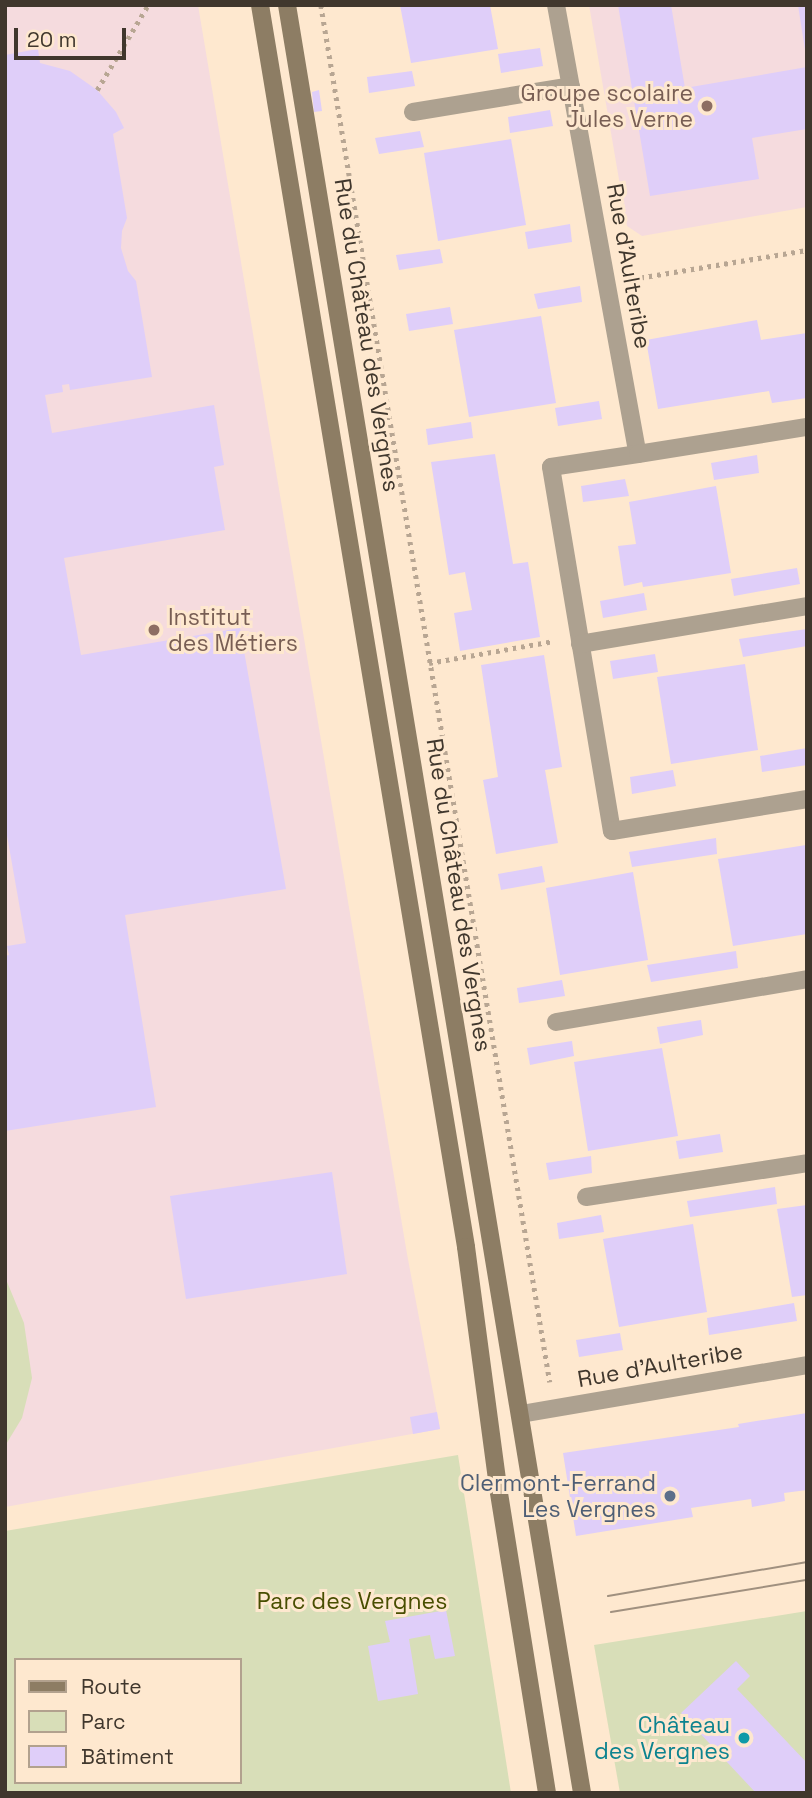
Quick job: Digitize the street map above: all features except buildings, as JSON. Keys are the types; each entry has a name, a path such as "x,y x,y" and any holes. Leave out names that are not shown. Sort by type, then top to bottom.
{"main road":[{"path":"260,5 466,1247 498,1487 547,1793"},
{"name":"Rue du Château des Vergnes","path":"286,5 582,1793"}],"street":[{"name":"Rue d'Aulteribe","path":"556,5 638,454"},
{"path":"413,112 571,86"},
{"path":"807,427 551,467 611,831 807,799"},
{"path":"580,640 807,606"},
{"path":"556,1022 806,985"},
{"path":"586,1197 807,1163"},
{"name":"Rue d'Aulteribe","path":"521,1414 807,1365"}],"path":[{"path":"97,90 148,5"},
{"path":"321,5 554,1408"},
{"path":"607,283 807,250"},
{"path":"429,663 580,640"}],"shaded area":[{"name":"Institut des Métiers","path":"5,5 198,5 407,1254 440,1429 5,1507"},
{"name":"Groupe scolaire Jules Verne","path":"589,5 807,5 807,207 642,236 627,226"}],"green space":[{"path":"5,1277 24,1323 32,1378 22,1418 5,1446"},
{"name":"Parc des Vergnes","path":"458,1455 511,1793 5,1793 5,1531"},
{"path":"807,1611 807,1793 620,1793 594,1645"}],"tram line":[{"path":"608,1596 807,1562"},
{"path":"611,1612 807,1580"}],"place":[{"name":"Groupe scolaire Jules Verne","path":"707,106"},
{"name":"Institut des Métiers","path":"154,630"},
{"name":"Clermont-Ferrand Les Vergnes","path":"670,1496"},
{"name":"Château des Vergnes","path":"744,1738"}]}
